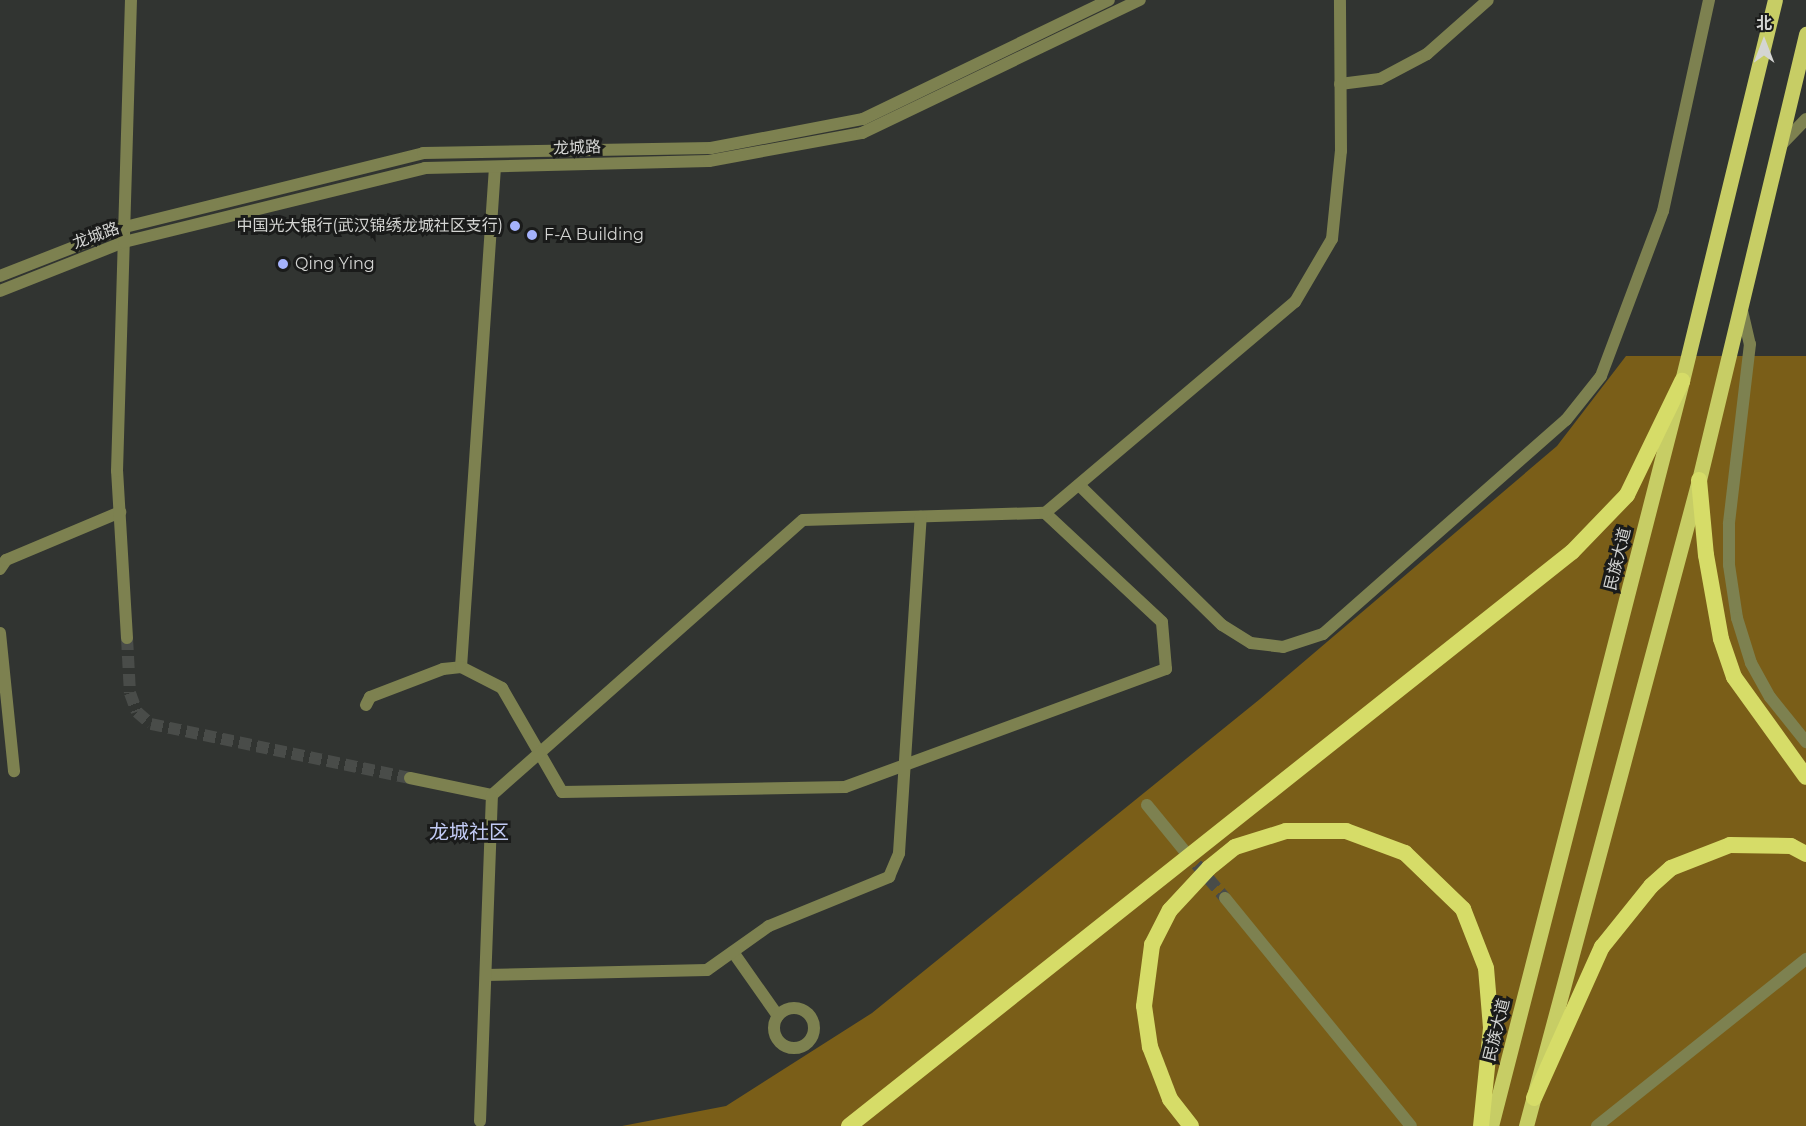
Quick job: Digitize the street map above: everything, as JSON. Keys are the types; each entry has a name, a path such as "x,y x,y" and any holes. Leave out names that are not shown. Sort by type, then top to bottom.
{"highway":[{"path":"849,1126 1572,552 1627,495 1682,381"},
{"path":"1699,480 1710,576 1721,639 1734,677 1806,777"},
{"path":"1191,1126 1170,1099 1150,1047 1144,1006 1152,945 1170,910 1209,868 1235,847 1287,831 1346,831 1405,853 1462,909 1487,978 1491,1028 1481,1126"},
{"path":"1534,1098 1602,946 1651,886 1671,868 1730,845 1791,846 1806,854"}],"main road":[{"name":"民族大道","path":"1491,1126 1682,381 1775,0"},
{"path":"1526,1126 1699,480 1806,34"}],"street":[{"path":"127,638 117,471 131,0"},
{"name":"龙城路","path":"0,276 125,227 423,153 711,148 863,119 1109,0"},
{"name":"龙城路","path":"0,291 124,242 425,168 710,161 862,133 1140,0"},
{"path":"480,1121 492,795 803,520 1045,513 1295,302 1332,239 1341,151 1340,0"},
{"path":"1340,84 1380,80 1427,54 1488,0"},
{"path":"1079,485 1222,625 1251,643 1283,647 1323,634 1566,420 1601,375 1663,212 1709,0"},
{"path":"1779,148 1806,119"},
{"path":"461,667 495,167"},
{"path":"1741,305 1750,344 1728,524 1731,575 1737,618 1751,663 1770,697 1806,742"},
{"path":"0,569 6,560 120,512"},
{"path":"366,705 370,697 444,669 461,667 502,688 562,792 845,787 1166,669 1162,622 1045,513"},
{"path":"486,975 707,970 770,926 889,877 899,853 921,516"},
{"path":"0,633 14,771"},
{"path":"410,778 492,795"},
{"path":"1147,805 1183,849"},
{"path":"1225,898 1411,1126"},
{"path":"733,952 778,1016"},
{"path":"1597,1126 1806,959"}],"shaded area":[{"path":"1626,356 1806,356 1806,1126 622,1126 726,1106 872,1013 1260,699 1557,446"}],"tunnel":[{"path":"127,638 130,693 137,712 151,724 410,778"},
{"path":"1185,851 1225,898"}],"place":[{"name":"中国光大银行(武汉锦绣龙城社区支行)","path":"515,226"},
{"name":"F-A Building","path":"532,235"},
{"name":"Qing Ying","path":"283,264"}],"district":[{"name":"龙城社区","path":"469,832"}]}
